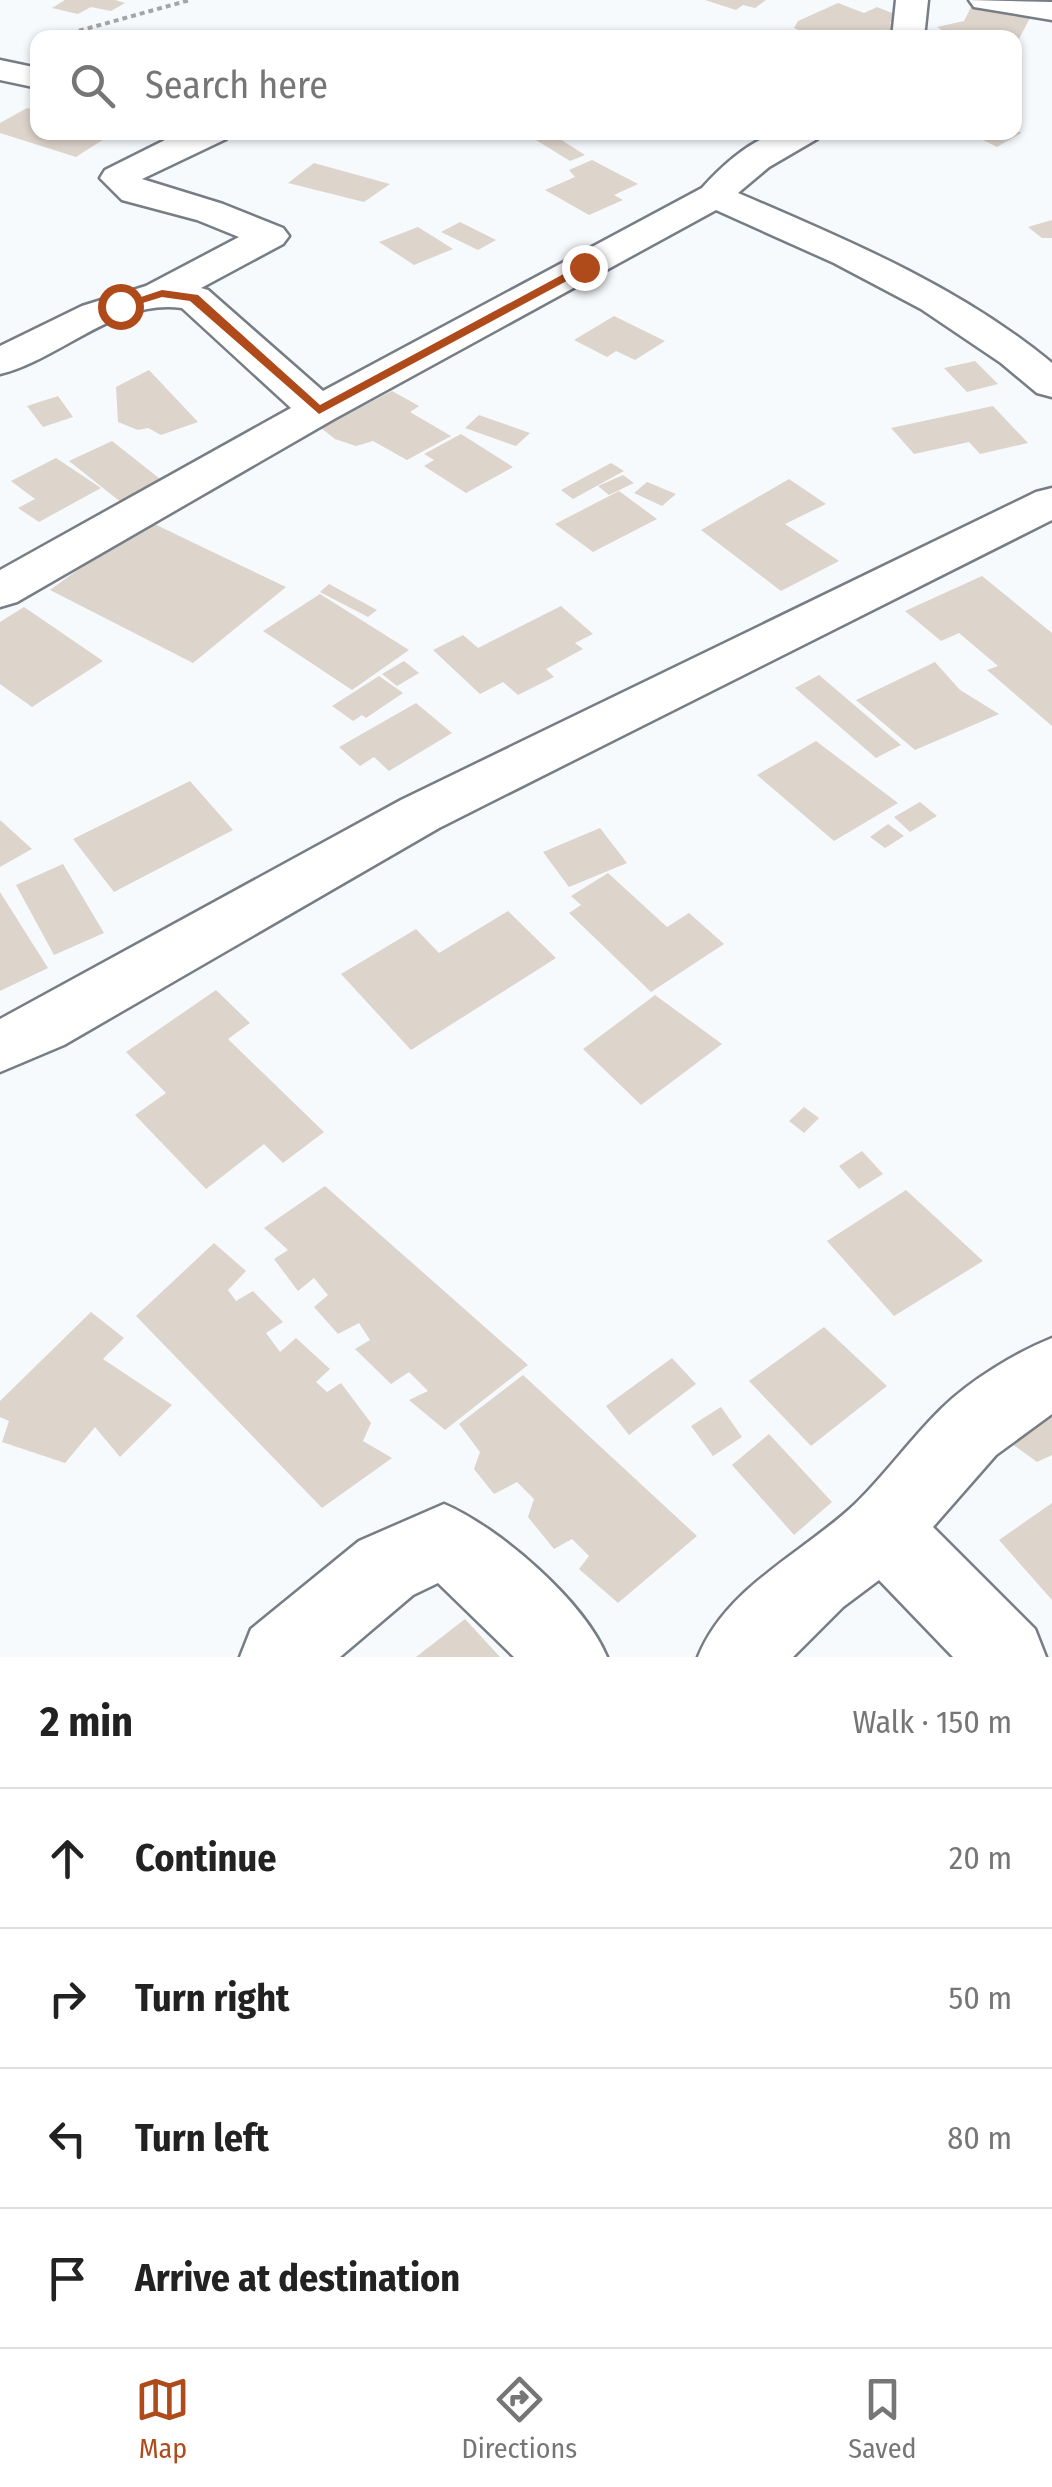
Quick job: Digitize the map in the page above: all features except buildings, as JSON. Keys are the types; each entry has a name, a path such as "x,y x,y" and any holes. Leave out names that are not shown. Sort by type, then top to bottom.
{"street":[{"path":"909,30 912,0"},
{"path":"985,0 1052,11"},
{"path":"0,53 30,44"},
{"path":"0,70 30,76"},
{"path":"0,362 120,306 162,293 270,236 210,212 135,192 118,178 193,140"},
{"path":"0,591 319,410 714,196 735,173 788,140"},
{"path":"714,196 788,227 934,302 1018,352 1052,384"},
{"path":"162,293 194,298 319,410"},
{"path":"0,1047 43,1027 420,814 1052,502"},
{"path":"737,1657 816,1580 880,1532 970,1430 1052,1372"},
{"path":"880,1532 914,1560 1007,1657"},
{"path":"279,1657 386,1568 444,1542 481,1568 568,1657"}],"path":[{"path":"80,30 190,0"}],"route":[{"path":"120,306 162,293 194,298 319,410 584,267"}]}
